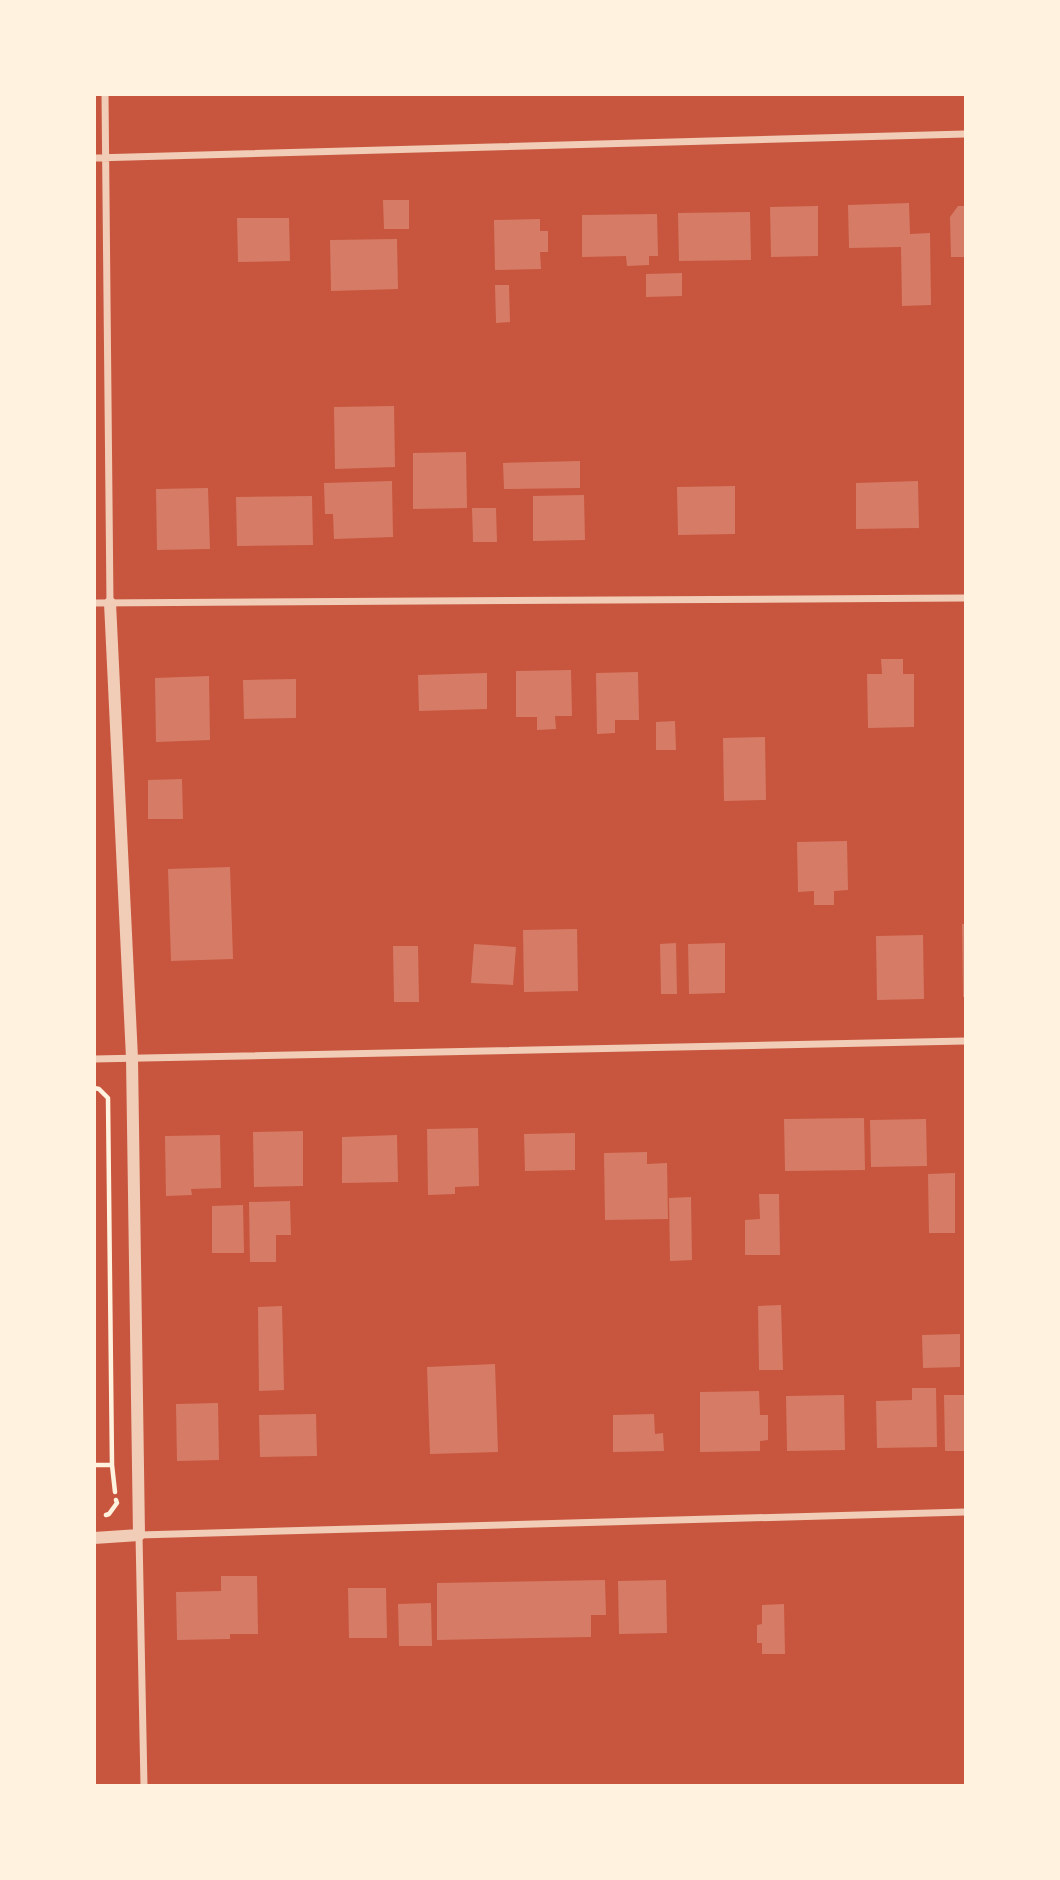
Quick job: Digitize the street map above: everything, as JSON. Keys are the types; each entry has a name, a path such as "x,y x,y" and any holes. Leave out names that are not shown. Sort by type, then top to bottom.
{"street":[{"path":"105,94 110,603 132,1058 144,1786"},
{"path":"94,158 965,134"},
{"path":"94,603 965,598"},
{"path":"94,1059 965,1041"},
{"path":"94,1538 965,1512"}],"path":[{"path":"94,1088 108,1098 112,1465 117,1503 109,1514 102,1515"},
{"path":"94,1465 112,1465"}],"building":[{"path":"383,200 409,200 409,229 384,229"},
{"path":"909,203 910,234 930,233 931,305 902,306 901,247 849,248 848,205"},
{"path":"818,206 818,256 771,257 770,207"},
{"path":"958,206 965,206 965,257 951,257 950,217"},
{"path":"750,212 751,260 679,261 678,213"},
{"path":"657,214 658,256 649,256 649,265 627,266 626,256 582,257 582,215"},
{"path":"237,218 289,218 290,261 238,262"},
{"path":"540,219 540,231 548,231 548,252 540,252 541,269 495,270 494,220"},
{"path":"397,239 398,289 331,291 330,240"},
{"path":"682,273 682,296 646,297 646,274"},
{"path":"495,285 509,285 510,322 496,323"},
{"path":"394,406 395,467 335,469 334,407"},
{"path":"466,452 467,508 413,509 413,453"},
{"path":"580,461 580,488 504,489 503,463"},
{"path":"392,481 393,537 334,539 333,514 325,514 324,483"},
{"path":"918,481 919,528 856,529 856,483"},
{"path":"735,486 735,534 678,535 677,487"},
{"path":"208,488 210,549 157,550 156,489"},
{"path":"584,495 585,540 533,541 533,496"},
{"path":"312,496 313,545 237,546 236,497"},
{"path":"472,508 496,508 497,542 473,542"},
{"path":"881,659 903,659 903,674 914,674 914,727 868,728 867,674 882,674"},
{"path":"571,670 572,716 555,716 556,729 537,730 537,717 516,717 516,671"},
{"path":"638,672 639,720 615,720 615,733 597,734 596,673"},
{"path":"487,673 487,709 419,711 418,675"},
{"path":"209,676 210,740 156,742 155,678"},
{"path":"296,679 296,718 244,719 243,680"},
{"path":"675,721 676,750 656,750 656,722"},
{"path":"765,737 766,800 724,801 723,738"},
{"path":"182,779 183,819 148,819 148,780"},
{"path":"847,841 848,890 834,891 834,905 814,905 814,891 798,892 797,842"},
{"path":"230,867 233,959 171,961 168,869"},
{"path":"962,924 965,924 965,997 963,997"},
{"path":"577,929 578,991 524,992 523,930"},
{"path":"923,935 924,999 877,1000 876,936"},
{"path":"676,943 677,994 661,994 660,944"},
{"path":"725,943 725,993 689,994 688,944"},
{"path":"474,944 516,947 513,985 471,983"},
{"path":"393,946 418,946 419,1002 394,1002"},
{"path":"864,1118 865,1170 785,1171 784,1119"},
{"path":"926,1119 927,1166 871,1167 870,1120"},
{"path":"478,1128 479,1186 455,1187 455,1194 428,1195 427,1129"},
{"path":"303,1131 303,1186 254,1187 253,1132"},
{"path":"575,1133 575,1170 525,1171 524,1134"},
{"path":"220,1135 221,1188 191,1189 192,1195 166,1196 165,1136"},
{"path":"397,1135 398,1182 342,1183 342,1137"},
{"path":"647,1152 647,1164 667,1163 668,1219 605,1220 604,1153"},
{"path":"955,1173 955,1233 929,1233 928,1174"},
{"path":"759,1194 779,1194 780,1255 745,1255 745,1220 760,1219"},
{"path":"691,1197 692,1260 670,1261 669,1198"},
{"path":"290,1201 291,1235 276,1235 276,1262 250,1262 249,1202"},
{"path":"243,1205 244,1253 212,1253 212,1206"},
{"path":"781,1305 783,1370 759,1370 758,1306"},
{"path":"282,1306 284,1390 259,1391 258,1307"},
{"path":"960,1334 960,1367 923,1368 922,1335"},
{"path":"495,1364 498,1452 430,1454 427,1367"},
{"path":"912,1388 936,1388 937,1447 877,1448 876,1401 912,1400"},
{"path":"759,1391 760,1415 768,1415 768,1440 760,1441 760,1451 700,1452 700,1392"},
{"path":"844,1395 845,1450 787,1451 786,1396"},
{"path":"944,1395 965,1395 965,1451 945,1451"},
{"path":"218,1403 219,1460 177,1461 176,1404"},
{"path":"316,1414 317,1456 260,1457 259,1415"},
{"path":"654,1414 655,1434 663,1433 664,1451 613,1452 613,1415"},
{"path":"221,1576 257,1576 258,1634 230,1634 230,1639 177,1640 176,1592 221,1591"},
{"path":"605,1580 606,1615 591,1615 591,1637 437,1640 437,1583"},
{"path":"666,1580 667,1633 619,1634 618,1581"},
{"path":"348,1588 386,1588 387,1638 349,1638"},
{"path":"431,1603 432,1646 399,1646 398,1604"},
{"path":"784,1604 785,1654 762,1654 762,1643 757,1643 757,1625 762,1624 762,1605"}]}
